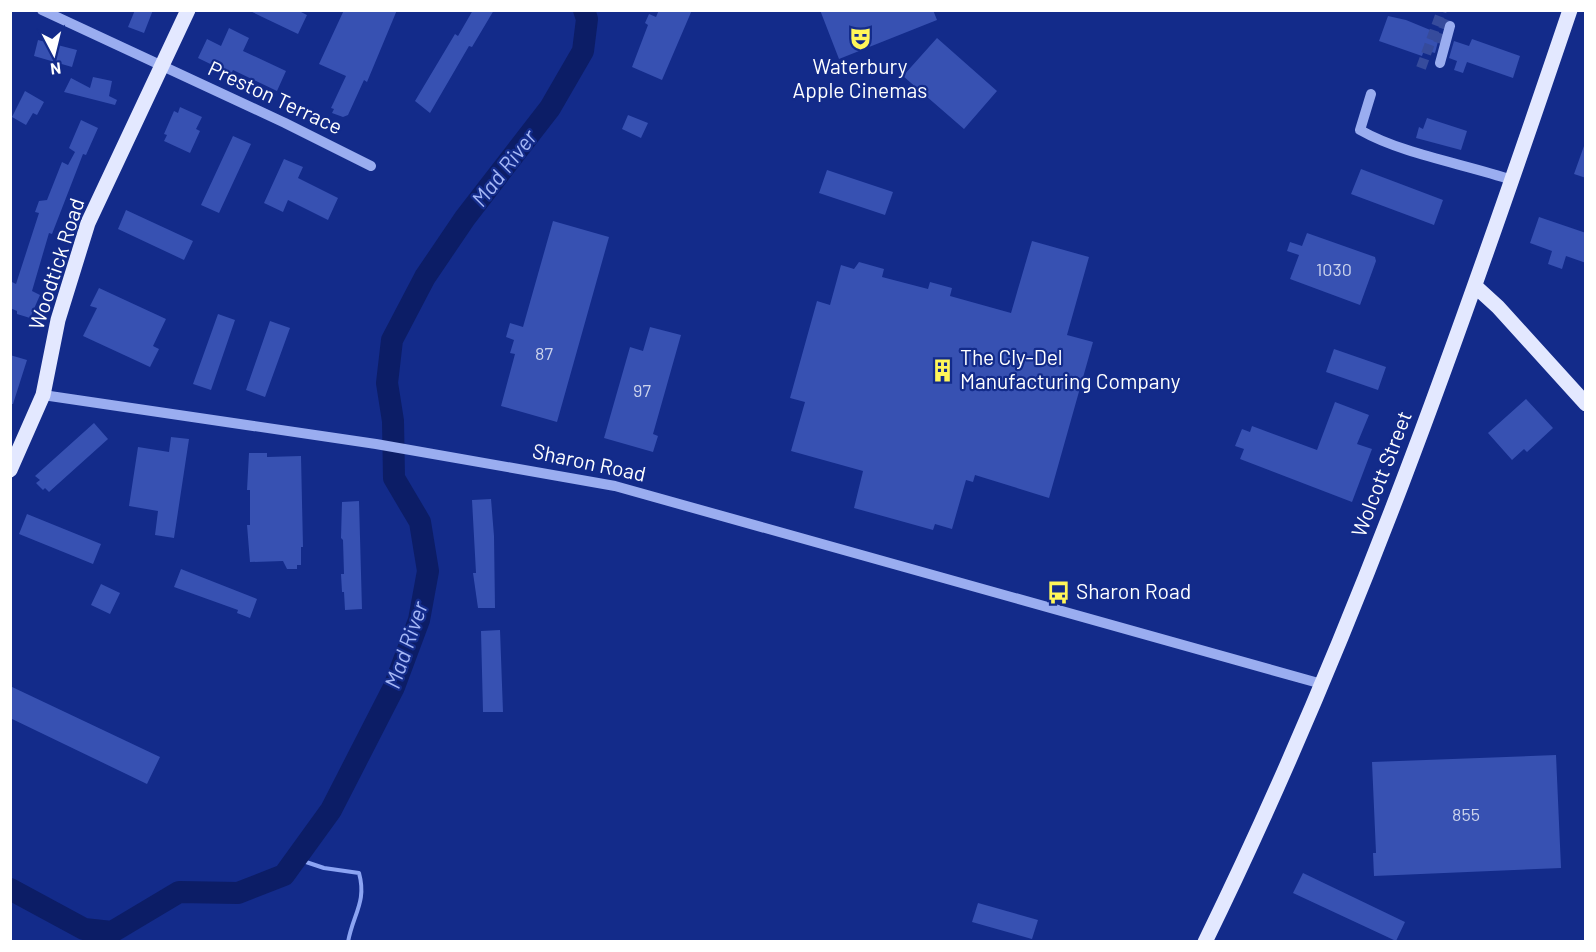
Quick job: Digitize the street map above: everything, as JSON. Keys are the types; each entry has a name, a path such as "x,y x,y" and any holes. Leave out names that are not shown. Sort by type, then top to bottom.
{"main road":[{"name":"Woodtick Road","path":"10,470 43,395 58,320 88,223 188,10"},
{"name":"Wolcott Street","path":"1205,942 1322,684 1475,286 1570,10"},
{"path":"1475,286 1498,307 1586,404"}],"street":[{"name":"Preston Terrace","path":"42,10 371,166"},
{"path":"1440,63 1450,26"},
{"path":"1371,94 1360,130 1437,159 1462,163 1512,180"},
{"name":"Sharon Road","path":"43,395 376,444 615,486 1322,684"}],"building":[{"path":"135,10 153,10 144,33 128,27"},
{"path":"248,10 297,10 307,15 298,34"},
{"path":"344,10 397,10 367,82 364,80 348,115 343,117 332,113 334,109 331,108 346,76 319,64"},
{"path":"473,10 494,10 472,47 469,46 430,113 415,101 455,34 458,36"},
{"path":"659,10 692,10 662,80 632,67 648,25 645,23 649,14 656,17"},
{"name":"Waterbury Apple Cinemas","path":"820,10 933,10 937,20 839,59"},
{"path":"1388,16 1406,20 1440,34 1435,53 1424,50 1422,56 1379,41"},
{"path":"229,28 249,38 243,51 286,71 277,91 233,70 231,74 198,58 207,39 221,46"},
{"path":"937,38 997,91 964,129 903,76"},
{"path":"1472,39 1520,56 1513,78 1467,62 1463,73 1454,70 1457,61 1449,58 1454,41 1469,46"},
{"path":"38,40 77,50 72,67 34,56"},
{"path":"93,77 112,81 109,96 117,100 115,105 64,92 71,78 90,88"},
{"path":"25,91 44,102 37,115 33,113 26,125 12,117"},
{"path":"180,107 202,117 196,129 200,131 190,153 164,141 167,135 164,134 174,111 178,113"},
{"path":"628,115 648,123 641,138 622,129"},
{"path":"1427,118 1467,131 1461,150 1416,138 1419,127 1423,129"},
{"path":"81,120 98,128 86,155 83,154 52,234 49,233 32,291 40,295 30,318 17,314 17,311 10,308 10,281 16,284 39,213 35,212 39,201 47,200 62,162 68,165 75,152 69,148"},
{"path":"233,136 251,144 219,213 201,205"},
{"path":"1584,146 1586,146 1586,178 1574,174"},
{"path":"284,159 303,167 298,178 338,198 328,220 288,200 283,212 264,203"},
{"path":"1361,169 1443,200 1434,225 1351,194"},
{"path":"827,170 893,192 885,215 819,193"},
{"path":"126,210 193,241 184,260 118,229"},
{"path":"1539,217 1586,233 1586,263 1566,256 1562,269 1548,264 1552,251 1530,243"},
{"path":"553,221 609,237 557,422 501,406 515,354 510,353 514,340 506,337 510,323 523,327"},
{"path":"1307,233 1375,257 1376,261 1360,305 1290,279 1299,255 1287,251 1290,242 1302,246"},
{"name":"The Cly-Del Manufacturing Company","path":"1032,241 1089,257 1067,335 1093,342 1049,498 975,475 973,482 966,480 952,529 935,524 933,530 854,508 863,471 791,451 805,402 790,398 817,301 830,305 841,265 854,269 859,262 884,269 882,277 928,289 930,282 952,288 950,296 1011,313"},
{"path":"99,288 166,319 153,346 159,349 150,367 83,336 97,308 90,306"},
{"path":"218,314 235,320 211,390 193,384"},
{"path":"270,321 290,328 265,397 246,390"},
{"path":"650,327 681,335 653,434 658,436 653,452 604,438 630,347 643,351"},
{"path":"1334,349 1386,367 1378,390 1326,372"},
{"path":"10,355 27,360 13,404 10,404"},
{"path":"1526,399 1553,428 1527,452 1524,449 1512,460 1488,433"},
{"path":"1335,402 1369,415 1357,444 1372,449 1352,502 1240,459 1244,449 1235,446 1242,429 1250,432 1252,426 1317,450"},
{"path":"94,423 108,439 49,492 45,488 43,490 36,483 40,480 35,476"},
{"path":"171,437 189,439 174,538 155,535 158,511 129,506 138,447 169,452"},
{"path":"249,453 267,453 267,457 301,456 303,547 301,547 301,565 297,565 297,569 287,569 283,561 250,562 247,525 250,525 250,490 247,490"},
{"path":"491,499 495,608 478,608 473,573 476,573 472,500"},
{"path":"359,501 362,609 345,610 341,574 344,574 343,540 341,538 342,502"},
{"path":"27,514 101,544 93,564 19,534"},
{"path":"181,569 257,599 250,618 237,613 238,610 174,587"},
{"path":"101,584 120,593 110,614 91,605"},
{"path":"500,630 503,712 483,712 481,631"},
{"path":"10,686 160,757 147,784 10,718"},
{"path":"1556,755 1561,868 1374,876 1373,853 1376,853 1372,762"},
{"path":"1303,873 1405,922 1396,941 1293,893"},
{"path":"978,903 1038,920 1032,939 972,922"}],"waterway":[{"name":"Mad River","path":"10,889 84,929 112,932 179,892 238,893 284,875 331,810 394,687 419,620 428,571 420,522 394,478 393,421 387,383 392,340 425,277 465,218 550,108 583,51 587,19 584,10"},
{"path":"297,859 324,868 359,873 360,900 348,942"}],"tunnel":[{"path":"1421,68 1442,10"},
{"path":"1438,43 1448,16"}],"place":[{"name":"Waterbury Apple Cinemas","path":"860,39"},
{"name":"The Cly-Del Manufacturing Company","path":"942,370"},
{"name":"Sharon Road","path":"1058,592"}]}
